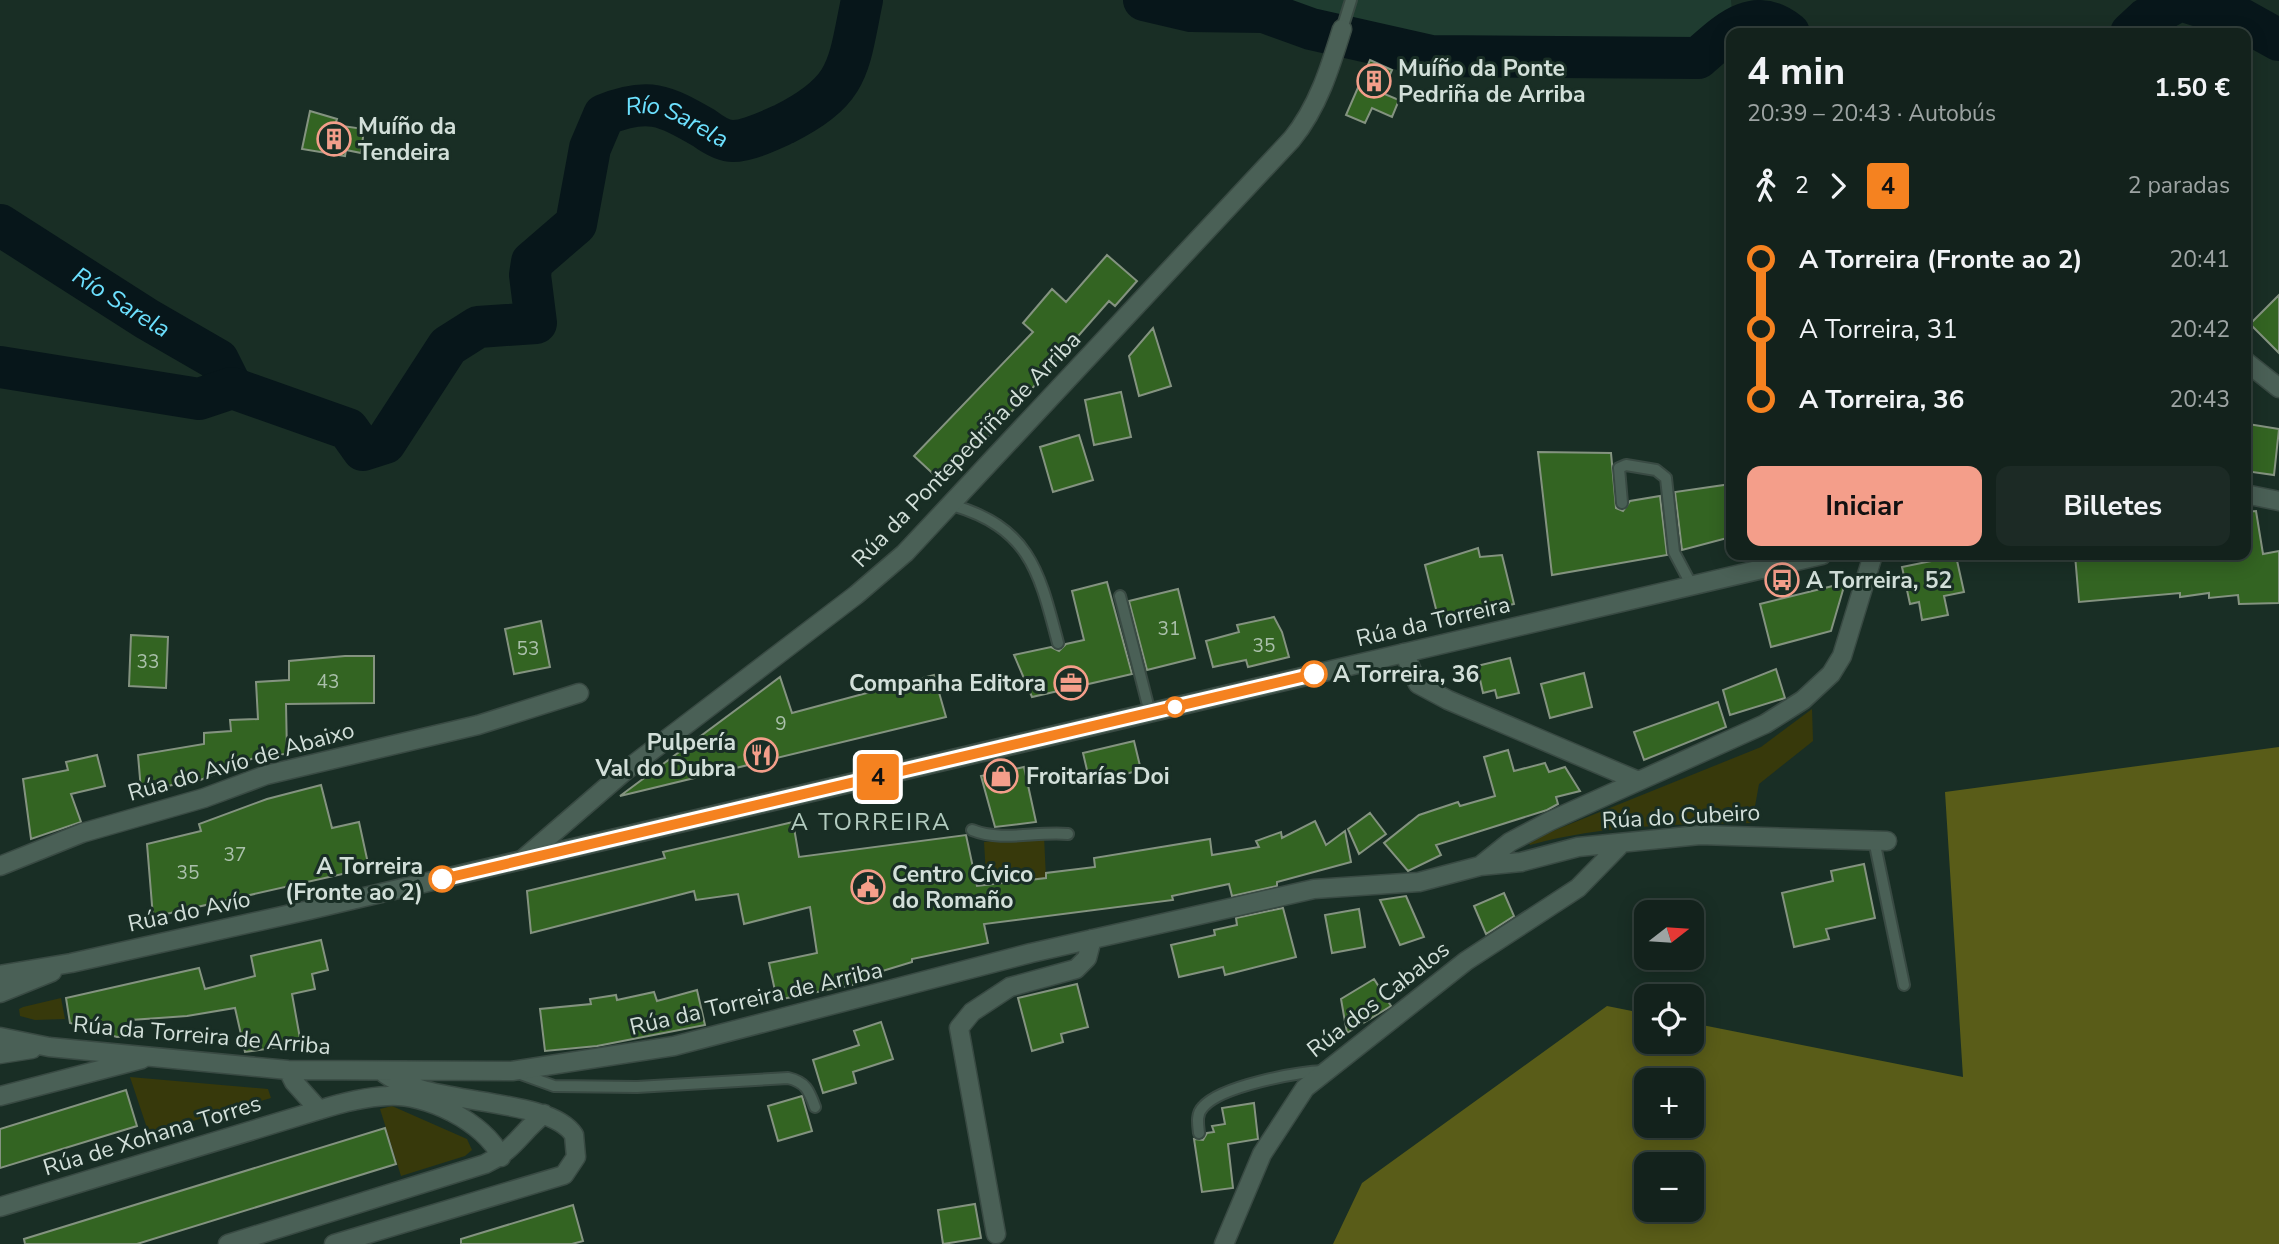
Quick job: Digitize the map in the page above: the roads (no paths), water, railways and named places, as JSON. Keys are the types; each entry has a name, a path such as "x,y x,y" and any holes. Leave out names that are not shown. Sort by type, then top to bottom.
{"street":[{"name":"Rúa da Pontepedriña de Arriba","path":"522,860 625,771 880,575 952,505 1307,121 1328,74 1342,29"},
{"path":"2251,366 2279,388"},
{"path":"2251,495 2279,500"},
{"name":"Rúa da Torreira","path":"522,860 1801,560"},
{"name":"Rúa da Torreira de Arriba","path":"0,1037 53,1047 288,1070 512,1070 674,1046 1092,939 1314,889 1419,882 1480,866 1510,842 1636,780 1765,724 1818,688 1842,656 1871,560"},
{"path":"1404,653 1418,684 1448,700 1636,780"},
{"name":"Rúa do Avío de Abaixo","path":"0,866 82,833 204,798 267,775 478,725 579,693"},
{"name":"Rúa do Cubeiro","path":"1480,866 1521,862 1578,847 1713,835 1881,841"},
{"name":"Rúa dos Cabalos","path":"1224,1244 1262,1154 1305,1088 1466,961 1578,888 1621,844"},
{"name":"Rúa do Avío","path":"0,975 71,963 522,860"},
{"path":"996,1234 959,1028 972,1013 1010,986 1076,969 1087,958 1092,939"},
{"name":"Rúa do Avío","path":"0,993 71,963"},
{"path":"40,1085 60,1069 62,1058 53,1047"},
{"name":"Rúa da Torreira de Arriba","path":"0,1054 53,1047"},
{"path":"0,1097 149,1057"},
{"path":"288,1070 294,1082 319,1110"},
{"path":"354,1100 358,1070"},
{"path":"334,1244 564,1175 576,1157 575,1135 564,1123 544,1114 419,1089 382,1071"},
{"name":"Rúa de Xohana Torres","path":"0,1206 354,1100 390,1095 421,1100 460,1118 488,1138 501,1157"},
{"path":"228,1244 501,1157 544,1114"}],"lane":[{"path":"1342,29 1351,0"},
{"path":"1622,503 1619,468 1626,465 1656,470 1666,478 1674,552 1692,586"},
{"path":"952,505 994,521 1021,544 1041,580 1058,643"},
{"path":"1120,596 1150,713"},
{"path":"972,830 988,837 1046,832 1068,834"},
{"path":"1881,841 1904,985"},
{"path":"512,1070 554,1086 636,1087 788,1077 799,1080 807,1087 816,1107"},
{"path":"1199,1133 1198,1116 1203,1106 1214,1099 1280,1075 1324,1071"}],"waterway":[{"name":"Río Sarela","path":"0,367 199,399 232,388 348,429 363,450 385,443 448,346 478,327 536,323 530,275 532,262 576,224 590,148 604,115 633,106 656,106 678,114 729,141 739,141 773,129 806,112 822,100 843,74 849,60 862,0"},
{"name":"Río Sarela","path":"1144,0 1191,11 1264,12 1311,29 1431,56 1698,58 1726,35"},
{"name":"Río Sarela","path":"2136,28 2146,19 2180,0 2241,19 2279,40"},
{"name":"Río Sarela","path":"1737,28 1764,21 1781,28"},
{"name":"Río Sarela","path":"0,225 147,319 218,360 232,388"}],"place":[{"name":"Muíño da Ponte Pedriña de Arriba","path":"1374,81"},
{"name":"Muíño da Tendeira","path":"334,139"},
{"name":"A Torreira, 52","path":"1782,580"},
{"name":"A Torreira, 36","path":"1314,674"},
{"name":"Companha Editora","path":"1071,683"},
{"name":"Pulpería Val do Dubra","path":"761,755"},
{"name":"Froitarías Doi","path":"1001,776"},
{"name":"A Torreira (Fronte ao 2)","path":"442,879"},
{"name":"Centro Cívico do Romaño","path":"868,887"}],"district":[{"name":"A TORREIRA","path":"871,822"}]}
